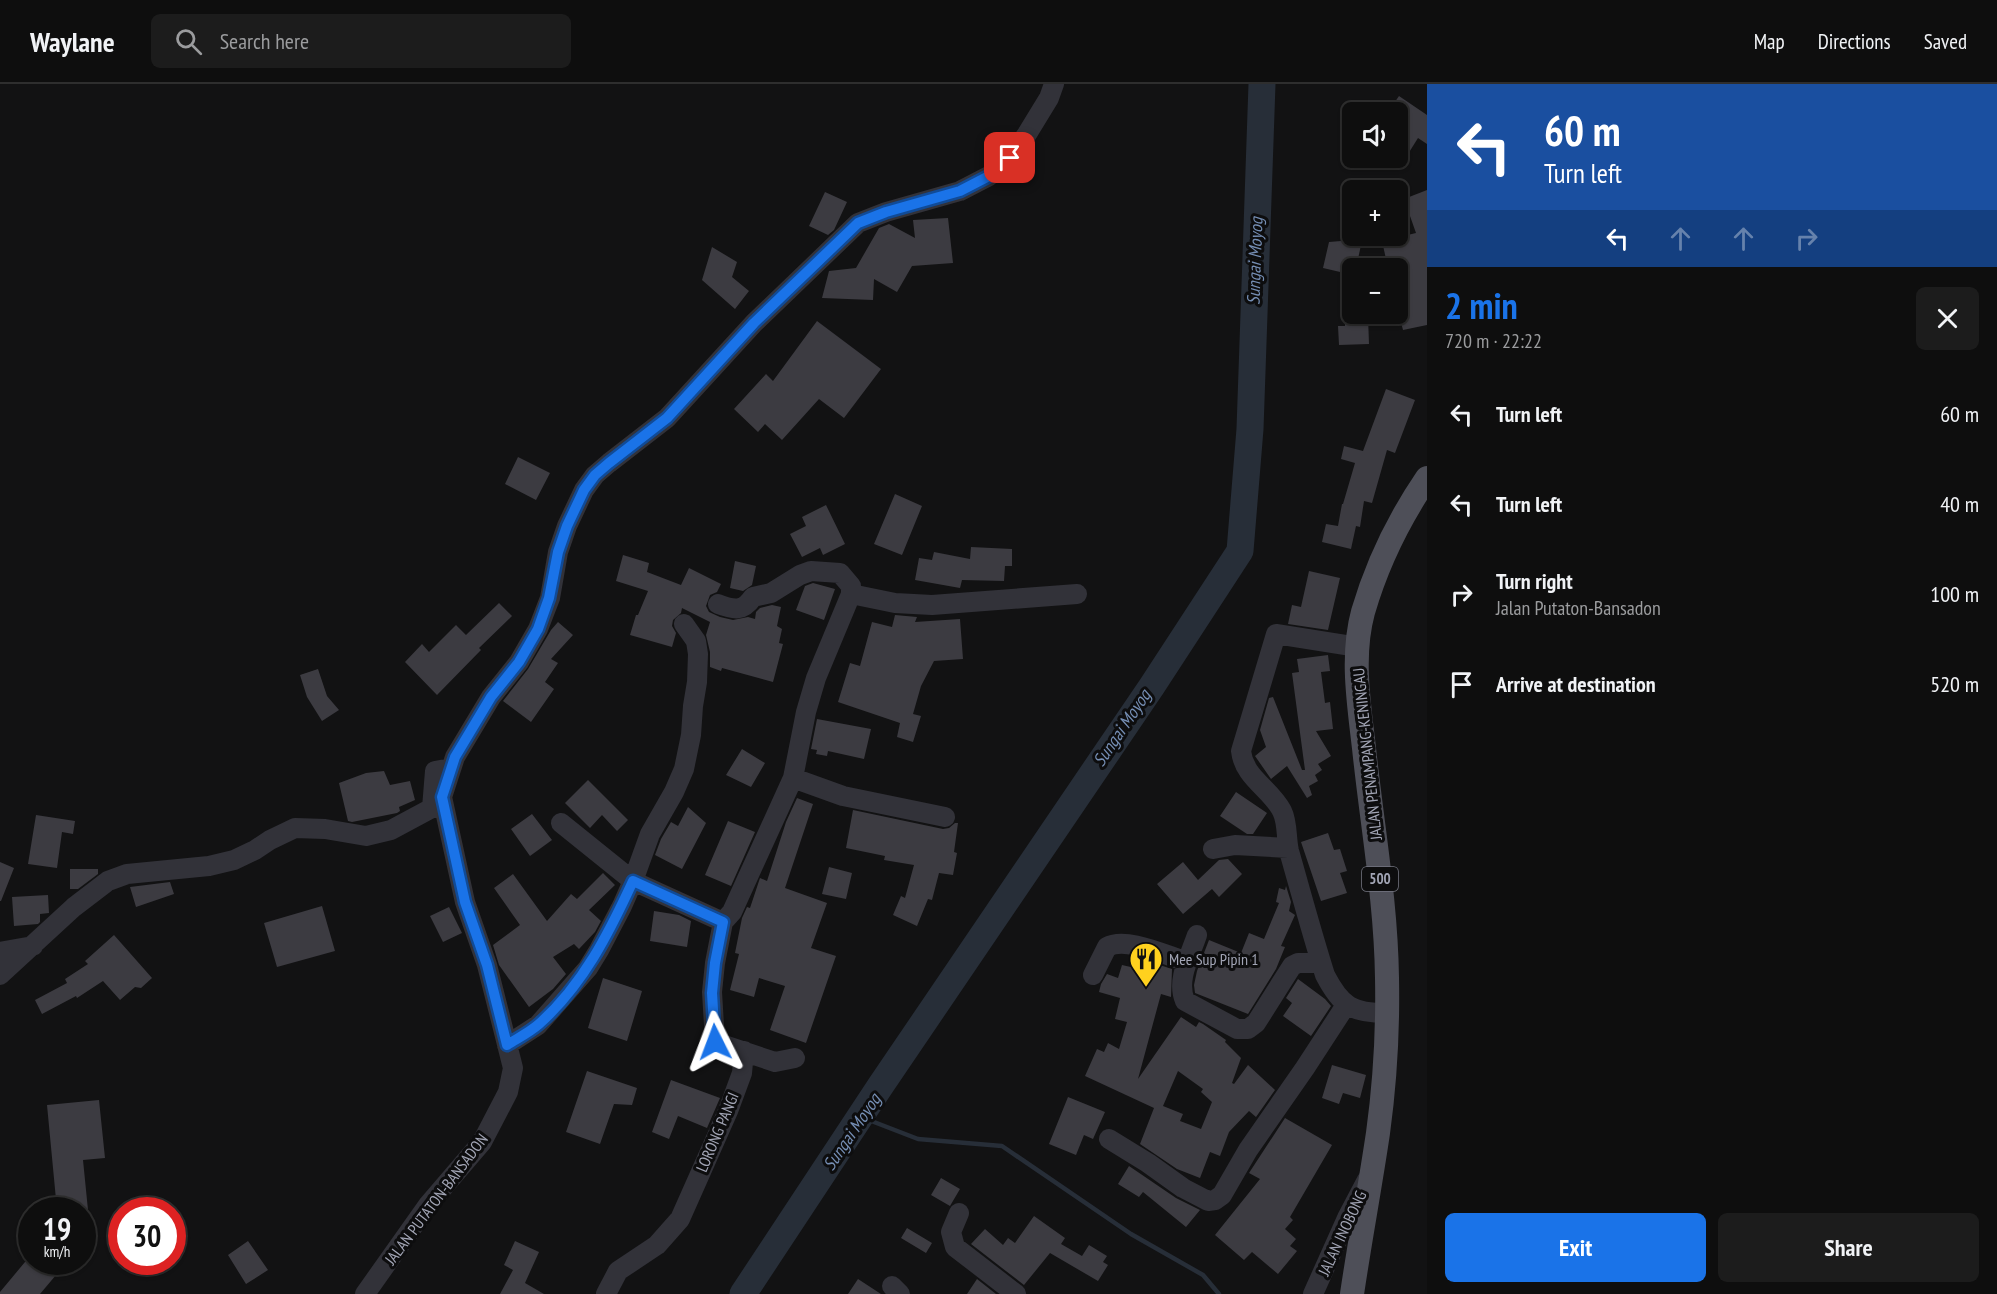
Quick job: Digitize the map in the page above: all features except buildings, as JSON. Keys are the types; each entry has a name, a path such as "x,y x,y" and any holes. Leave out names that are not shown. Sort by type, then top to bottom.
{"main road":[{"name":"JALAN PENAMPANG-KENINGAU","path":"1352,1294 1378,1130 1387,980 1384,915 1360,713 1358,647 1363,613 1384,554 1410,502 1427,478"}],"street":[{"name":"JALAN PUTATON-BANSADON","path":"365,1294 429,1205 482,1142 508,1092 513,1068 487,965 465,902 442,797 455,757 491,697 519,662 538,629 549,598 558,552 584,490 595,475 667,418 754,323 858,223 886,212 960,191 989,176 1010,158 1049,98 1054,84"},
{"path":"718,604 741,609 753,597 771,593 800,574 811,571 840,573 851,586 851,594 816,678 806,712 793,778 732,912 723,922 715,963 712,993 715,1042 775,1062 795,1058"},
{"path":"851,594 895,603 932,605 1077,594"},
{"path":"507,1045 538,1025 588,968 633,881 650,834 684,770 697,682 698,654 696,641 684,624"},
{"path":"1358,647 1276,634 1241,752 1242,761 1248,771 1282,812 1288,848 1321,963 1330,985 1346,1005 1365,1013 1386,1013"},
{"path":"0,975 74,907 108,881 127,874 209,866 234,860 295,828 325,829 366,836 391,830 432,808 435,771 451,768"},
{"path":"793,778 843,796 945,817"},
{"path":"561,823 633,881 723,922"},
{"path":"1213,849 1235,845 1288,848"},
{"path":"1197,935 1181,981 1181,992 1185,1001 1238,1029 1248,1029 1256,1023 1292,966 1298,963 1321,963"},
{"path":"1093,975 1107,947 1115,943 1131,944 1188,962"},
{"path":"0,952 33,946"},
{"path":"1109,1139 1183,1188 1208,1201 1215,1200 1222,1195 1248,1150 1346,1005"},
{"name":"LORONG PANGI","path":"606,1294 618,1271 657,1245 680,1219 728,1111 742,1073 744,1051"},
{"name":"JALAN INOBONG","path":"1313,1294 1347,1218 1372,1172"},
{"path":"959,1213 951,1232 955,1247 1016,1294"}],"waterway":[{"name":"Sungai Moyog","path":"743,1294 881,1085 1152,686 1240,551 1250,429 1262,84"},
{"path":"861,1117 918,1139 1002,1146 1131,1234 1203,1275 1219,1294"}],"place":[{"name":"Mee Sup Pipin 1","path":"1146,988"}],"route":[{"path":"715,1042 712,993 723,922 633,881 588,968 538,1025 507,1045 487,965 465,902 442,797 455,757 491,697 519,662 538,629 549,598 558,552 567,526 584,490 595,475 667,418 754,323 858,223 886,212 960,191 989,176 1010,158"}]}
